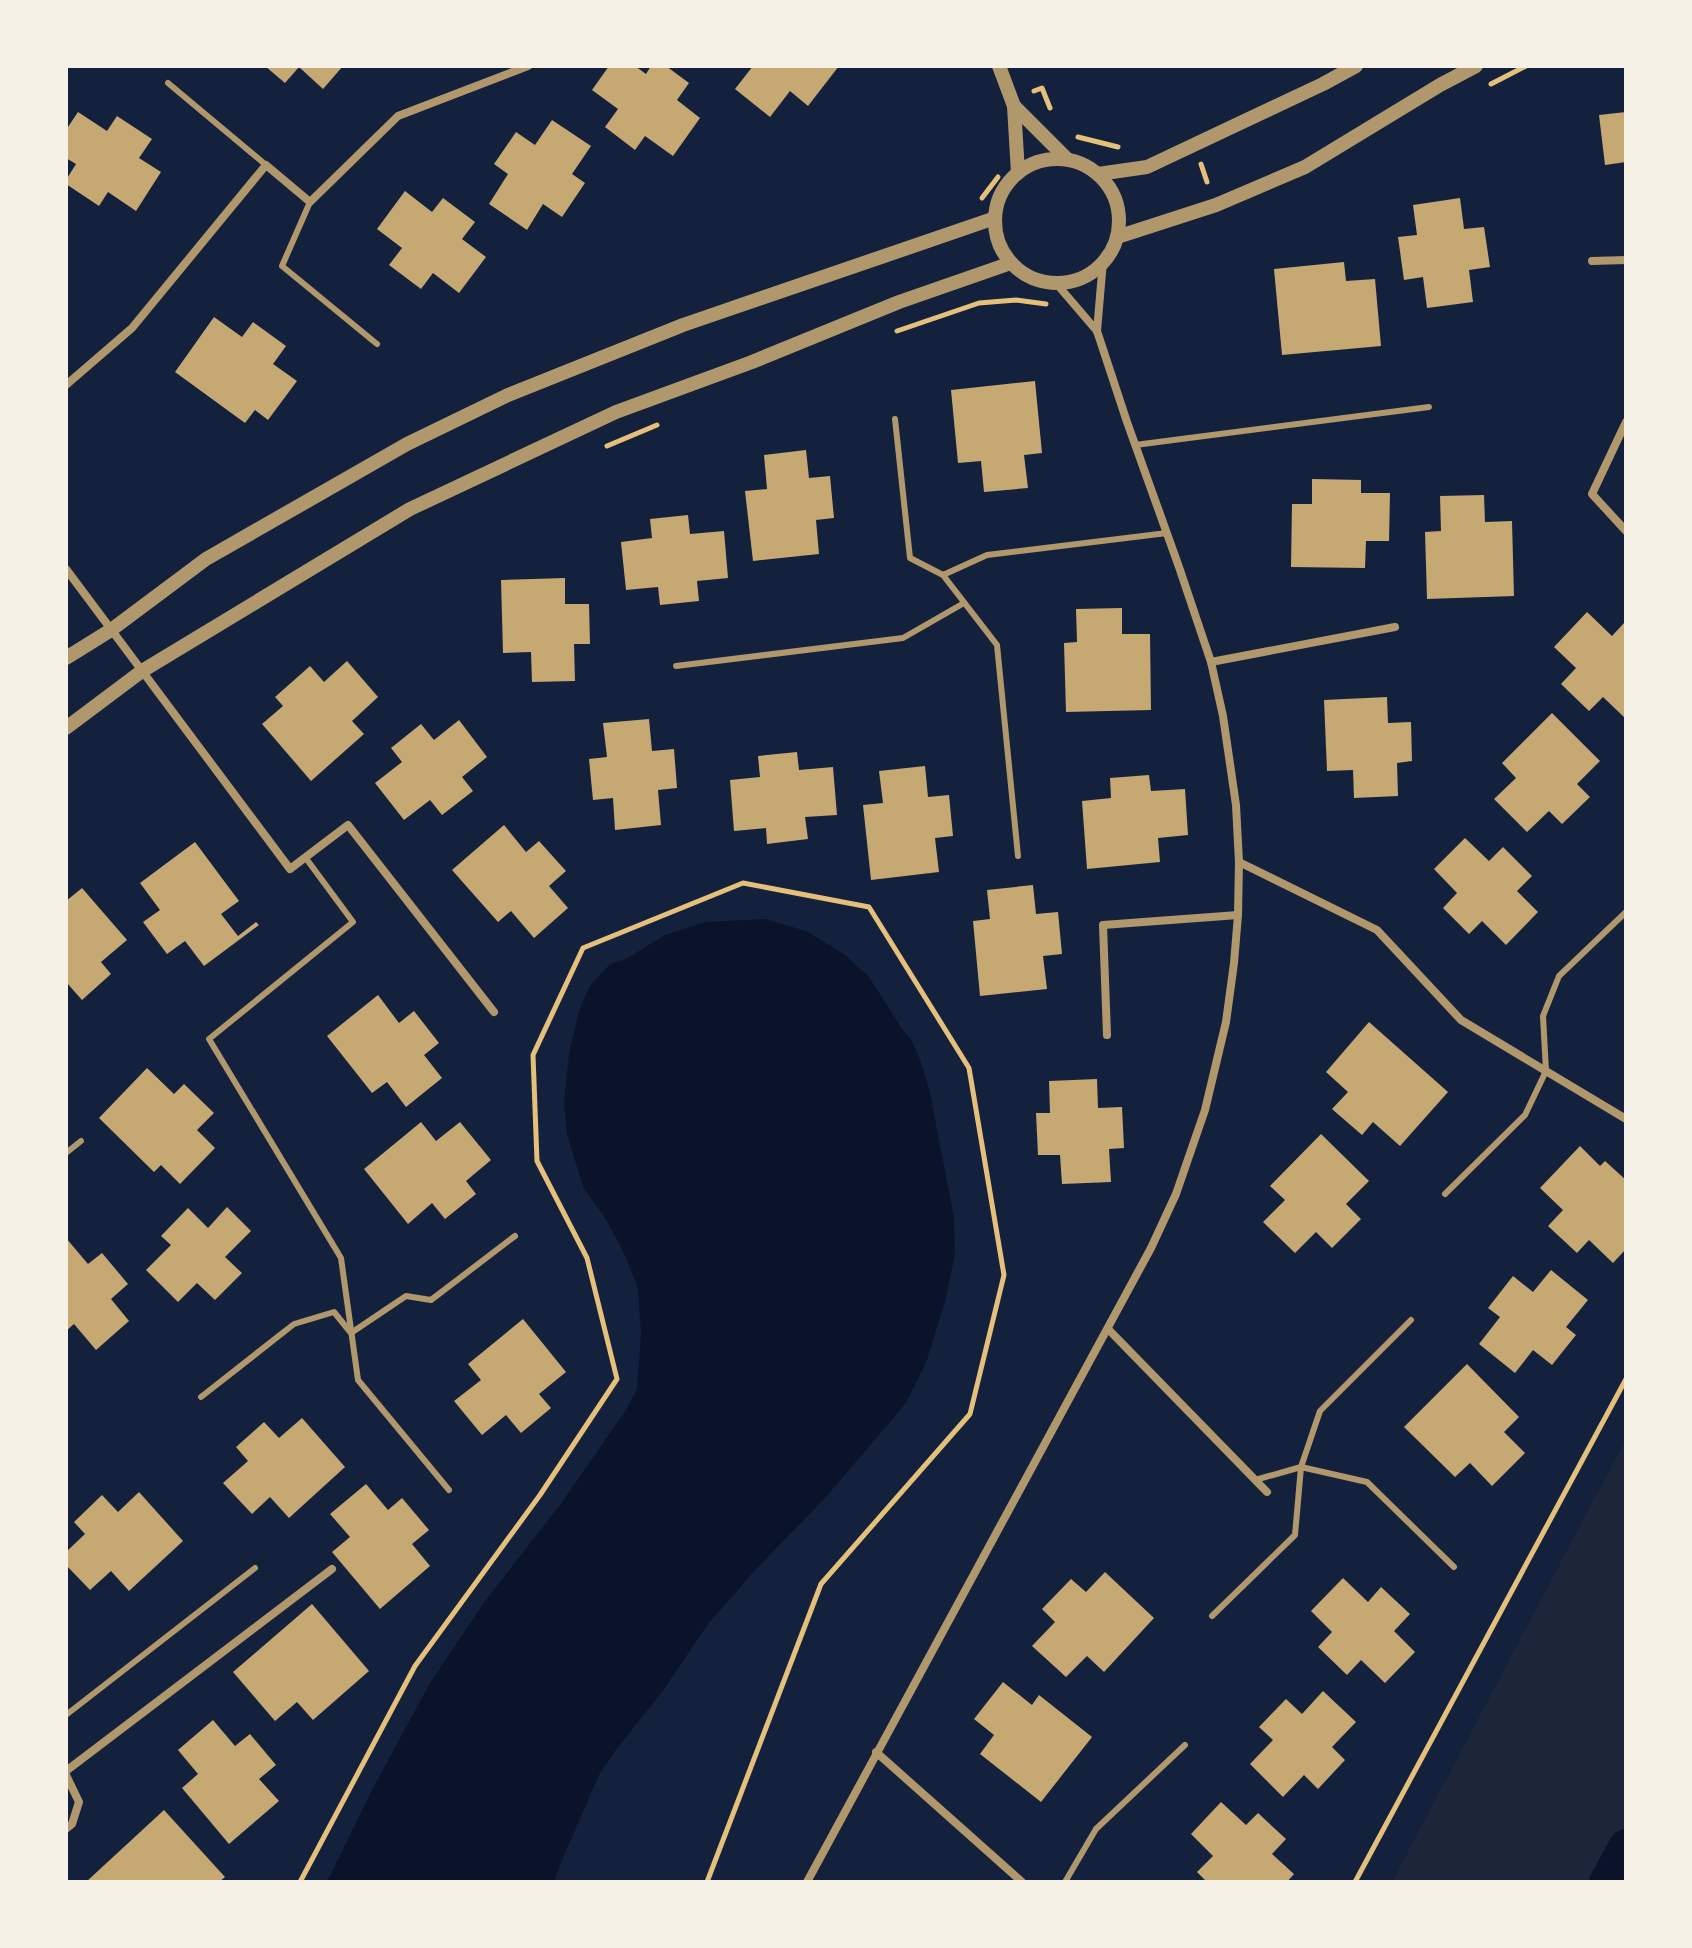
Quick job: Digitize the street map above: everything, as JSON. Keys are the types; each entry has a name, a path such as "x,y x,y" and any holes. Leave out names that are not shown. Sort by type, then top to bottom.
{"street":[{"path":"66,385 132,328 266,165 310,202 398,116 528,66"},
{"path":"999,66 1014,106 1018,173"},
{"path":"1098,174 1147,167 1356,66"},
{"path":"1117,237 1216,205 1305,167 1476,66"},
{"path":"1014,106 1067,159"},
{"path":"1050,159 1067,159 1083,164 1098,174 1109,187 1119,220 1117,237 1109,255 1096,269 1080,278 1061,283 1043,281 1025,274 1011,263 996,234 998,200 1006,185 1033,163 1050,159"},
{"path":"66,658 111,630 206,559 407,444 508,395 683,325 995,218"},
{"path":"1592,261 1626,260"},
{"path":"1097,331 1103,261"},
{"path":"66,728 142,671 410,509 616,412 752,362 899,302 1011,263"},
{"path":"807,1882 1151,1248 1176,1194 1205,1110 1226,1022 1238,915 1239,862 1234,790 1211,662 1097,331 1055,282"},
{"path":"1626,422 1592,494 1626,531"},
{"path":"66,569 290,869 348,825 494,1012"},
{"path":"1211,662 1395,627"},
{"path":"1239,862 1377,930 1461,1020 1626,1119"},
{"path":"1107,1035 1103,925 1238,915"},
{"path":"1108,1329 1267,1492"},
{"path":"66,1829 72,1824 79,1802 66,1773 332,1569"},
{"path":"876,1752 1022,1882"}],"lane":[{"path":"168,83 266,165"},
{"path":"310,202 282,266 377,344"},
{"path":"1135,445 1429,407"},
{"path":"895,419 910,558 943,575 997,645 1018,856"},
{"path":"943,575 987,555 1167,533"},
{"path":"676,666 903,638 964,603"},
{"path":"305,857 353,922 209,1039 341,1258 358,1380 449,1490"},
{"path":"1445,1194 1525,1115 1546,1071 1543,1016 1559,976 1626,912"},
{"path":"66,1153 81,1141"},
{"path":"351,1333 406,1296 431,1300 515,1236"},
{"path":"201,1397 294,1324 334,1312 351,1333"},
{"path":"1212,1616 1295,1535 1301,1467 1320,1411 1411,1320"},
{"path":"1255,1480 1301,1467 1367,1482 1454,1567"},
{"path":"66,1715 255,1568"},
{"path":"1065,1882 1096,1829 1185,1745"}],"path":[{"path":"1042,88 1051,110"},
{"path":"1077,137 1119,147"},
{"path":"1199,160 1207,182"},
{"path":"895,332 979,303 1016,300 1045,304 1055,312"},
{"path":"604,447 661,423"},
{"path":"300,1882 415,1666 540,1495 617,1379 587,1258 537,1161 533,1055 583,948 743,883 869,907 969,1068 1004,1275 970,1414 821,1584 707,1882"},
{"path":"1355,1882 1626,1379"}],"shaded area":[{"path":"765,919 806,931 844,954 869,977 911,1039 921,1062 954,1218 955,1255 945,1302 926,1363 907,1401 895,1416 826,1497 708,1624 662,1692 615,1751 600,1773 554,1882 327,1882 430,1683 485,1601 560,1505 626,1410 637,1389 641,1335 638,1288 623,1251 583,1187 567,1134 564,1102 569,1053 579,1011 590,986 610,964 626,959 665,935 705,922"},
{"path":"1626,1439 1626,1882 1392,1882"}],"building":[{"path":"265,66 343,66 323,89 299,67 285,83"},
{"path":"609,66 635,66 646,74 651,66 666,66 689,83 677,100 700,118 673,156 645,136 635,150 605,127 618,109 592,90"},
{"path":"753,66 839,66 808,106 790,91 770,117 735,89"},
{"path":"78,112 107,131 117,116 152,139 139,158 161,172 136,211 108,192 99,206 66,184 76,164 66,158 66,130"},
{"path":"1626,112 1626,162 1605,165 1599,115"},
{"path":"552,120 591,146 572,174 585,183 562,217 543,204 527,230 489,204 508,174 494,164 516,132 535,145"},
{"path":"405,191 432,212 443,198 475,222 462,239 486,257 459,293 433,273 421,289 389,265 402,248 377,229"},
{"path":"1460,198 1464,229 1484,227 1490,267 1469,270 1473,302 1427,308 1423,277 1404,280 1398,237 1417,235 1413,205"},
{"path":"1344,262 1346,281 1375,279 1381,346 1282,355 1274,269"},
{"path":"214,317 242,337 253,322 286,346 273,364 297,381 268,420 255,410 245,423 175,372"},
{"path":"1035,381 1042,453 1024,455 1028,488 984,492 981,461 958,463 951,390"},
{"path":"806,450 809,478 830,476 834,518 816,520 819,554 753,561 745,491 767,489 764,455"},
{"path":"1312,479 1361,480 1361,493 1390,493 1389,541 1366,541 1365,568 1291,567 1292,504 1312,504"},
{"path":"1484,495 1485,522 1512,521 1514,596 1427,599 1425,532 1441,531 1440,496"},
{"path":"688,515 690,534 724,531 728,578 697,581 699,601 660,605 658,587 626,590 621,542 652,538 650,519"},
{"path":"565,578 565,604 589,604 590,644 574,644 575,681 532,682 531,652 503,653 501,580"},
{"path":"1122,608 1122,634 1150,634 1151,710 1066,712 1064,643 1077,642 1076,609"},
{"path":"1587,612 1612,636 1624,623 1626,625 1626,719 1603,697 1589,711 1561,684 1576,668 1554,647"},
{"path":"347,661 378,697 352,721 364,734 311,781 262,724 283,706 275,697 310,666 324,682"},
{"path":"1387,697 1388,723 1411,722 1412,761 1397,763 1398,796 1354,798 1353,770 1327,771 1324,700"},
{"path":"1552,713 1600,761 1577,784 1590,797 1562,824 1549,811 1527,832 1494,799 1516,778 1502,763"},
{"path":"649,719 652,751 674,749 677,788 658,790 661,825 615,830 613,798 593,800 589,759 607,757 603,723"},
{"path":"459,720 487,757 462,777 473,791 442,815 430,800 404,820 375,783 402,762 391,748 421,724 434,740"},
{"path":"797,752 799,770 833,767 837,815 805,817 808,839 767,844 766,828 734,831 730,780 760,777 758,756"},
{"path":"925,766 928,797 949,795 953,836 935,838 939,872 871,880 863,805 883,803 879,771"},
{"path":"1149,775 1151,791 1185,789 1188,835 1158,838 1160,862 1087,869 1082,801 1111,798 1110,778"},
{"path":"504,825 526,852 539,841 566,871 549,886 568,908 534,938 511,911 498,922 452,870"},
{"path":"1465,838 1489,861 1503,847 1532,876 1517,891 1538,912 1506,945 1482,921 1469,934 1443,908 1457,893 1434,869"},
{"path":"195,842 239,901 221,914 238,936 256,922 259,925 204,966 185,941 167,954 143,922 160,910 140,883"},
{"path":"1033,885 1036,914 1058,912 1062,954 1043,956 1047,989 980,996 973,921 990,919 987,890"},
{"path":"82,888 127,940 101,962 111,974 82,1000 66,982 66,901"},
{"path":"378,995 399,1023 414,1011 439,1043 424,1055 442,1078 406,1107 387,1082 372,1093 327,1036"},
{"path":"1369,1022 1448,1092 1400,1146 1373,1122 1362,1135 1332,1109 1348,1092 1326,1072"},
{"path":"147,1068 174,1094 184,1084 214,1113 197,1130 215,1148 180,1184 161,1165 154,1172 99,1118"},
{"path":"1097,1079 1098,1108 1122,1107 1124,1148 1109,1149 1111,1182 1062,1184 1060,1155 1038,1155 1036,1113 1050,1113 1049,1081"},
{"path":"421,1122 436,1141 460,1122 491,1160 466,1181 476,1194 445,1219 432,1203 408,1224 364,1169"},
{"path":"1321,1134 1369,1181 1346,1204 1361,1219 1332,1248 1316,1232 1295,1253 1263,1222 1285,1200 1270,1186"},
{"path":"1580,1146 1600,1166 1605,1161 1626,1180 1626,1249 1613,1263 1589,1240 1577,1253 1548,1226 1563,1210 1540,1188"},
{"path":"227,1207 251,1231 225,1257 242,1273 215,1300 197,1283 178,1302 146,1270 171,1245 161,1236 188,1208 208,1228"},
{"path":"66,1238 88,1264 102,1253 128,1284 111,1299 129,1321 96,1350 74,1324 66,1331"},
{"path":"1551,1270 1588,1300 1566,1327 1576,1335 1552,1365 1533,1350 1515,1373 1479,1344 1500,1317 1488,1308 1513,1276 1533,1292"},
{"path":"523,1319 566,1372 539,1394 551,1408 521,1433 506,1415 482,1435 454,1401 481,1380 468,1364"},
{"path":"1467,1364 1519,1417 1504,1432 1525,1453 1492,1486 1470,1463 1455,1477 1404,1427"},
{"path":"302,1418 345,1467 289,1518 270,1497 252,1514 223,1483 248,1461 236,1447 264,1422 279,1438"},
{"path":"366,1484 388,1510 402,1498 429,1530 412,1544 430,1566 380,1609 332,1552 350,1537 330,1514"},
{"path":"139,1492 183,1541 129,1591 111,1571 90,1590 66,1565 66,1552 85,1534 74,1522 102,1495 118,1512"},
{"path":"1105,1572 1154,1618 1104,1672 1087,1656 1066,1677 1032,1646 1055,1622 1042,1609 1071,1579 1086,1592"},
{"path":"1343,1578 1368,1602 1381,1587 1410,1614 1394,1631 1415,1652 1385,1683 1361,1660 1347,1675 1318,1647 1332,1632 1311,1611"},
{"path":"312,1604 369,1671 313,1720 297,1702 275,1721 233,1672"},
{"path":"1003,1682 1032,1705 1039,1695 1092,1737 1041,1802 980,1754 994,1735 974,1719"},
{"path":"1323,1691 1356,1722 1332,1747 1345,1760 1318,1789 1304,1775 1283,1797 1250,1764 1273,1740 1259,1727 1286,1699 1302,1714"},
{"path":"213,1720 235,1746 250,1734 276,1765 259,1779 279,1801 229,1844 182,1788 198,1774 178,1750"},
{"path":"1221,1802 1246,1825 1258,1813 1286,1839 1272,1854 1294,1874 1287,1882 1207,1882 1197,1872 1213,1856 1191,1834"},
{"path":"164,1810 225,1877 219,1882 86,1882"}],"waterway":[{"path":"1606,1882 1626,1846"}]}
